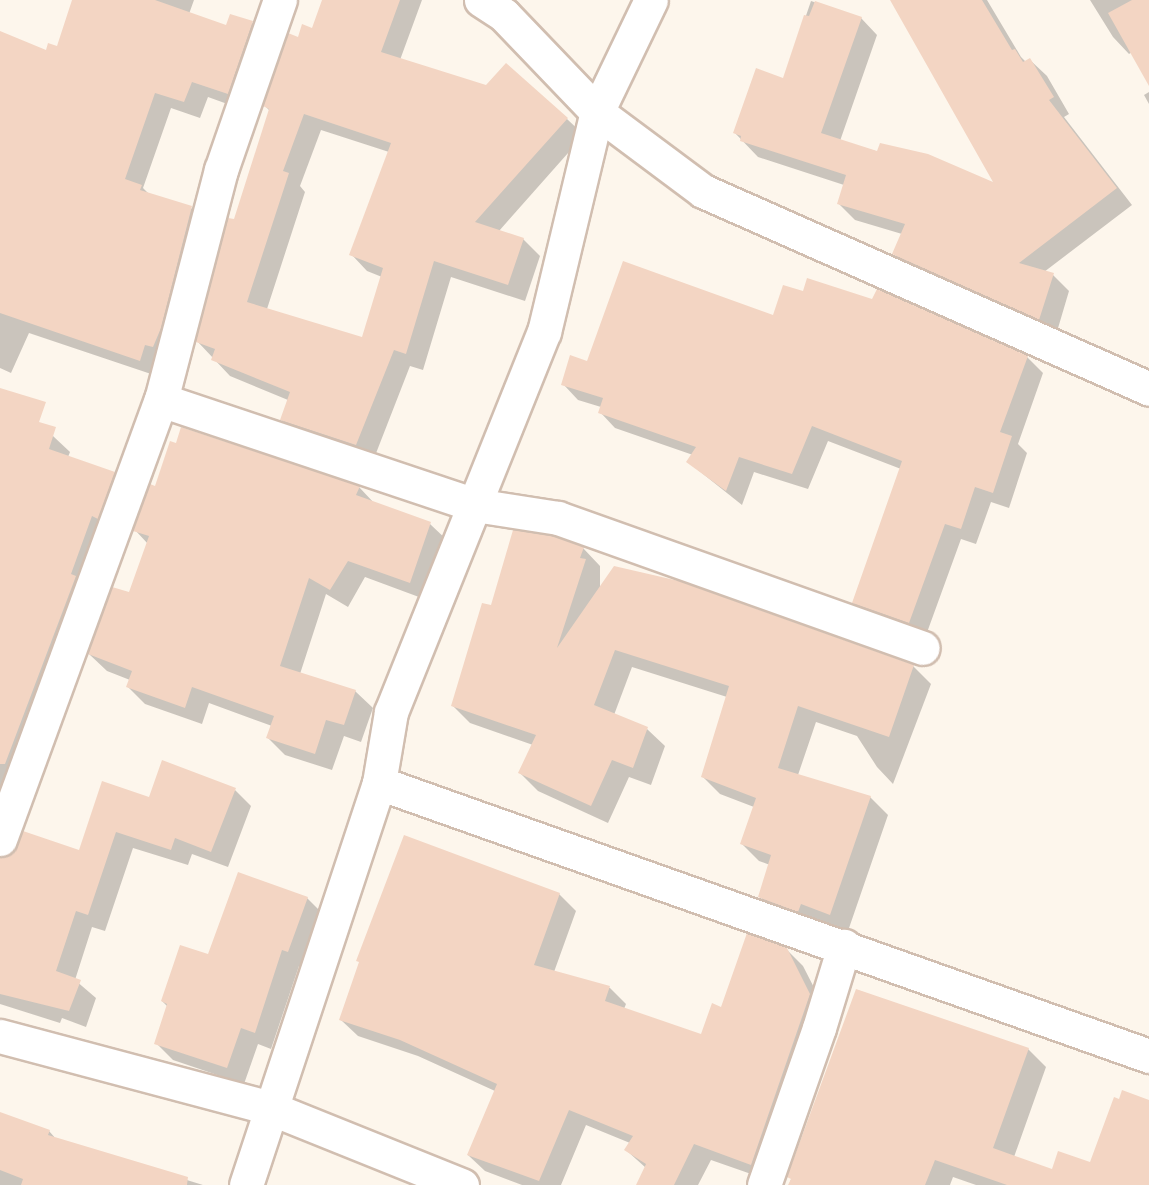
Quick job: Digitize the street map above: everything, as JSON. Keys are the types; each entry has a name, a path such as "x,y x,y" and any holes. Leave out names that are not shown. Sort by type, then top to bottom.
{"street":[{"path":"0,839 161,400 221,170 280,0"},
{"path":"481,0 504,15 597,112 703,191 1149,389"},
{"path":"246,1185 379,783 391,712 544,332 597,112 651,0"},
{"path":"161,400 475,505 558,518 923,648"},
{"path":"379,783 844,945 1149,1056"},
{"path":"764,1185 819,1028 844,945"},
{"path":"0,1036 270,1108 462,1185"}],"building":[{"path":"72,0 155,0 226,25 230,14 253,21 228,94 192,82 184,102 155,93 125,179 142,185 140,190 192,206 161,328 153,347 145,345 140,361 0,313 0,31 46,50 48,43 57,46"},
{"path":"322,0 400,0 381,52 486,85 506,63 568,118 475,222 524,238 508,285 434,261 406,354 394,350 356,445 280,420 290,392 211,360 215,349 196,342 228,218 234,219 269,109 263,106 288,33 298,37 302,24 312,28","holes":["304,114 391,143 349,255 383,268 362,337 247,302 289,173 283,171"]},
{"path":"890,0 982,0 1012,50 1015,49 1023,62 1030,58 1054,97 1049,100 1117,188 1019,263 1054,273 1039,320 892,254 905,224 837,204 846,175 740,141 741,136 733,133 756,68 783,78 804,15 809,16 815,1 862,17 821,133 877,151 880,143 928,154 993,182"},
{"path":"1132,0 1149,0 1149,86 1108,13"},
{"path":"623,261 773,315 783,285 803,291 807,278 872,299 877,289 1028,356 1000,432 1012,436 993,493 975,487 961,529 945,524 909,623 852,603 902,461 812,426 792,474 739,457 726,491 686,462 696,447 598,413 603,398 561,385 570,355 587,361"},
{"path":"0,388 46,402 39,422 56,427 49,449 115,472 98,519 92,516 71,574 76,576 5,764 0,764"},
{"path":"181,427 360,486 356,495 431,522 410,583 348,561 330,590 309,578 280,666 356,690 344,725 326,720 315,754 266,738 274,716 192,687 185,708 126,687 132,671 88,654 112,587 129,592 149,536 133,531 150,484 155,486 170,441 176,443"},
{"path":"513,530 553,536 584,547 580,558 586,559 557,648 614,566 679,581 914,665 889,737 798,706 778,768 871,796 830,915 801,904 798,912 758,897 771,855 740,844 756,798 701,777 729,686 615,650 594,705 648,727 633,768 612,760 591,806 518,773 536,735 451,706 482,603 491,605"},
{"path":"162,760 236,788 211,852 175,838 171,850 116,832 88,915 76,911 56,971 81,980 69,1011 0,994 0,857 12,853 23,831 79,850 102,781 149,797"},
{"path":"404,835 560,893 534,965 610,986 605,1001 701,1034 712,1003 721,1007 747,933 787,948 810,994 751,1165 694,1144 674,1185 636,1185 646,1164 624,1150 633,1136 569,1110 539,1181 467,1155 497,1084 400,1040 339,1020 359,962 356,961"},
{"path":"238,872 308,897 288,952 282,950 255,1033 241,1028 227,1068 154,1044 167,1004 161,1001 180,945 208,954"},
{"path":"856,989 1029,1048 993,1148 1052,1169 1058,1151 1090,1162 1114,1097 1119,1099 1122,1090 1149,1100 1149,1185 1007,1185 935,1160 925,1185 788,1185 791,1179 787,1177"},
{"path":"0,1112 50,1130 48,1135 188,1177 187,1185 21,1185 23,1179 0,1170"}]}
